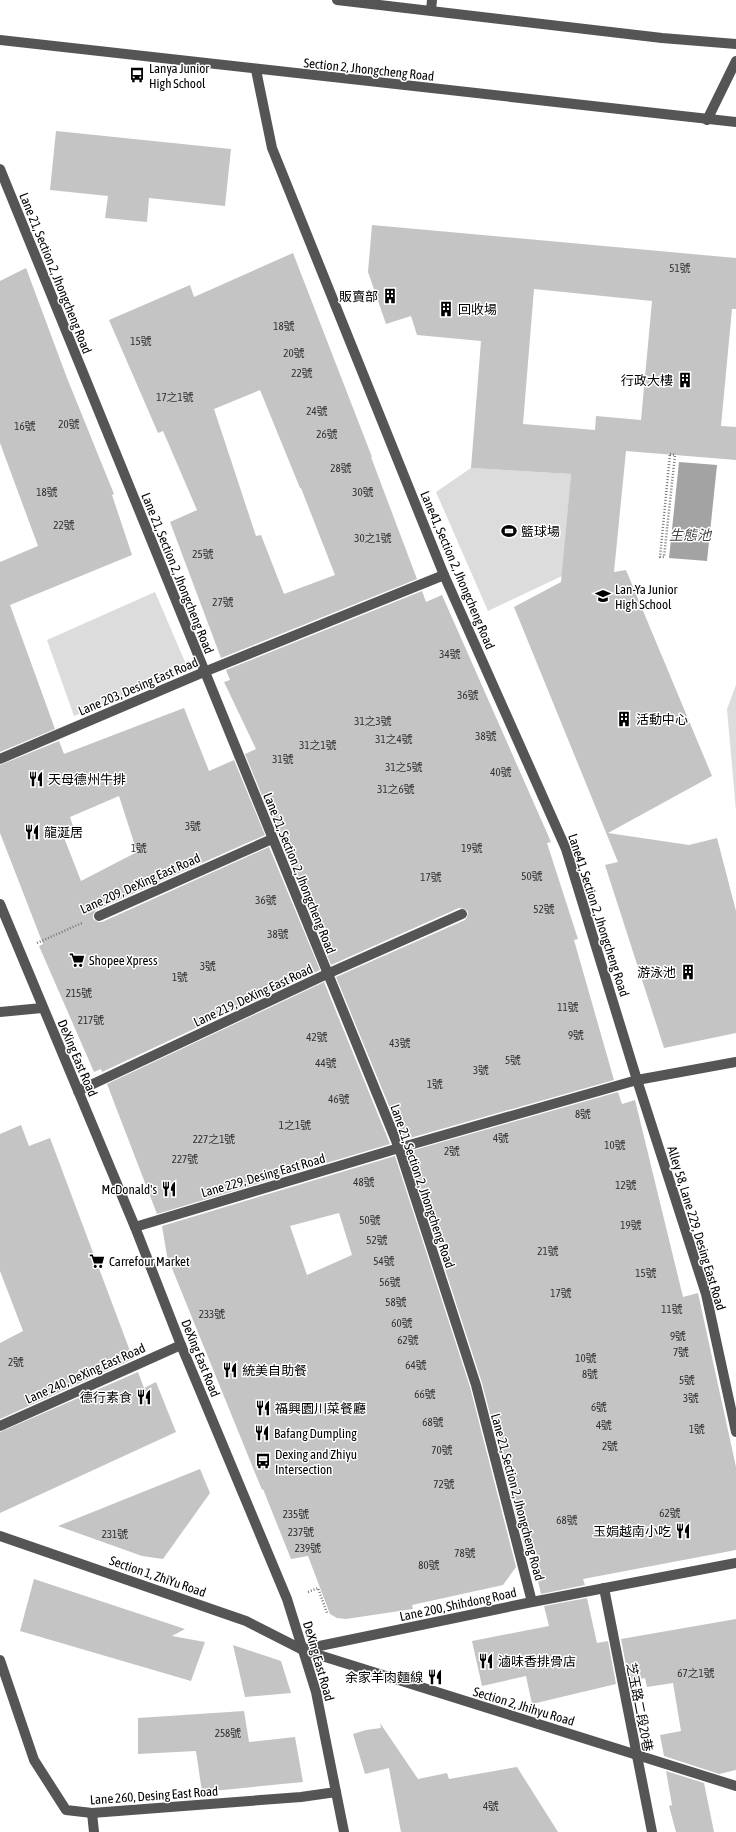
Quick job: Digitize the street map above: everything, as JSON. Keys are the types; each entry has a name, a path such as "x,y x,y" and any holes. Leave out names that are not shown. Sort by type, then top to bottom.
{"street":[{"path":"338,0 431,5 662,38 736,44"},
{"name":"Section 2, Jhongcheng Road","path":"0,40 256,70 736,122"},
{"path":"707,120 736,61"},
{"name":"Lane41, Section 2, Jhongcheng Road","path":"256,70 272,148 444,575 566,849 637,1080"},
{"name":"Lane 21, Section 2, Jhongcheng Road","path":"0,169 399,1148 476,1385 532,1602"},
{"name":"Lane 203, Desing East Road","path":"0,759 204,672 444,575"},
{"name":"Lane 209, DeXing East Road","path":"99,916 272,839"},
{"name":"DeXing East Road","path":"0,904 42,1008 135,1227 181,1345 287,1600 316,1692 344,1832"},
{"name":"Lane 219, DeXing East Road","path":"78,1091 327,974 462,914"},
{"path":"0,1012 42,1008"},
{"name":"Lane 229, Desing East Road","path":"135,1227 399,1148 637,1080 736,1062"},
{"name":"Alley 58, Lane 229, Desing East Road","path":"637,1080 706,1294 736,1432"},
{"name":"Lane 240, DeXing East Road","path":"0,1426 181,1345"},
{"name":"Section 1, ZhiYu Road","path":"0,1536 246,1621 303,1650"},
{"name":"Lane 200, Shihdong Road","path":"303,1650 532,1602 736,1563"},
{"name":"芝玉路二段20巷","path":"604,1588 652,1832"},
{"name":"Section 2, Jhihyu Road","path":"303,1650 736,1786"},
{"name":"Lane 260, Desing East Road","path":"0,1660 34,1760 66,1810 92,1813 302,1797 336,1792"},
{"path":"92,1813 94,1832"}],"path":[{"path":"670,454 675,455 664,557 660,557 670,454"},
{"name":"Lane 209, DeXing East Road","path":"19,951 99,916"},
{"path":"308,1592 318,1588 327,1613"}],"shaded area":[{"name":"籃球場","path":"471,468 571,474 562,576 488,611 436,492"},
{"path":"155,592 188,669 74,716 47,640"},
{"path":"736,685 736,811 727,709"}],"water":[{"name":"生態池","path":"679,462 717,465 707,561 669,558"}],"building":[{"path":"56,131 231,149 225,206 149,198 147,222 105,218 108,196 50,190"},
{"path":"372,225 736,258 736,309 732,309 721,426 736,427 736,460 626,451 614,572 626,570 712,776 608,833 689,845 717,838 736,911 736,1033 664,1048 605,865 618,862 514,607 561,582 571,474 471,468 481,341 417,335 411,316 386,324 368,272","holes":["534,289 652,301 641,420 596,416 595,430 523,424"]},
{"path":"293,253 372,457 417,579 221,658 170,522 197,510 163,431 158,433 109,320 190,285 194,297","holes":["260,390 335,575 284,594 261,535 256,536 214,409"]},
{"path":"26,268 67,378 114,494 112,495 132,555 10,605 55,729 0,752 0,562 38,546 0,443 0,281"},
{"path":"422,591 426,602 442,595 551,842 547,843 578,939 574,940 614,1080 403,1140 336,977 465,920 468,912 465,909 459,908 331,965 245,754 256,749 224,682 230,680 226,670"},
{"path":"184,708 209,771 234,760 265,835 96,910 93,915 93,919 98,922 102,922 269,847 320,970 102,1072 101,1069 94,1072 39,946 43,944 0,833 0,765 59,741 64,754","holes":["119,796 137,852 81,881 63,835 74,829 70,817"]},
{"path":"324,982 390,1144 157,1214 107,1084"},
{"path":"618,1092 622,1104 635,1100 683,1297 698,1293 736,1467 736,1550 583,1579 585,1585 541,1594 530,1546 526,1553 482,1383 407,1152"},
{"path":"21,1125 29,1146 50,1138 133,1359 0,1419 0,1343 23,1331 0,1271 0,1134"},
{"path":"395,1156 470,1387 516,1567 503,1585 412,1605 413,1609 346,1619 337,1618 330,1614 308,1556 291,1559 167,1256 162,1226","holes":["339,1213 352,1255 307,1275 290,1226"]},
{"path":"138,1372 144,1388 156,1382 176,1432 0,1513 0,1432"},
{"path":"200,1469 210,1493 163,1559 142,1556 58,1526"},
{"path":"34,1579 185,1629 172,1636 205,1642 191,1681 20,1631"},
{"path":"587,1598 597,1643 608,1641 616,1684 532,1704 526,1676 482,1686 472,1641 549,1626 544,1606"},
{"path":"736,1619 736,1770 719,1774 664,1756 660,1735 681,1731 673,1683 647,1687 645,1678 629,1681 621,1639"},
{"path":"233,1645 281,1661 291,1693 245,1697"},
{"path":"244,1711 249,1742 295,1737 303,1782 202,1792 196,1751 138,1754 138,1718"},
{"path":"380,1723 418,1779 447,1773 449,1779 517,1767 558,1832 401,1832 389,1768 365,1774 353,1734 381,1728"},
{"path":"666,1771 704,1783 714,1832 676,1832 669,1806 672,1805"}],"place":[{"name":"Lanya Junior High School","path":"137,75"},
{"name":"販賣部","path":"390,296"},
{"name":"回收場","path":"446,309"},
{"name":"行政大樓","path":"685,380"},
{"name":"籃球場","path":"509,531"},
{"name":"Lan-Ya Junior High School","path":"603,596"},
{"name":"活動中心","path":"624,719"},
{"name":"天母德州牛排","path":"36,779"},
{"name":"龍涎居","path":"32,832"},
{"name":"Shopee Xpress","path":"77,960"},
{"name":"游泳池","path":"688,972"},
{"name":"McDonald's","path":"169,1189"},
{"name":"Carrefour Market","path":"97,1261"},
{"name":"統美自助餐","path":"230,1370"},
{"name":"德行素食","path":"144,1397"},
{"name":"福興園川菜餐廳","path":"263,1408"},
{"name":"Bafang Dumpling","path":"262,1433"},
{"name":"Dexing and Zhiyu Intersection","path":"263,1461"},
{"name":"玉娟越南小吃","path":"683,1531"},
{"name":"滷味香排骨店","path":"486,1661"},
{"name":"余家羊肉麵線","path":"435,1677"}]}
